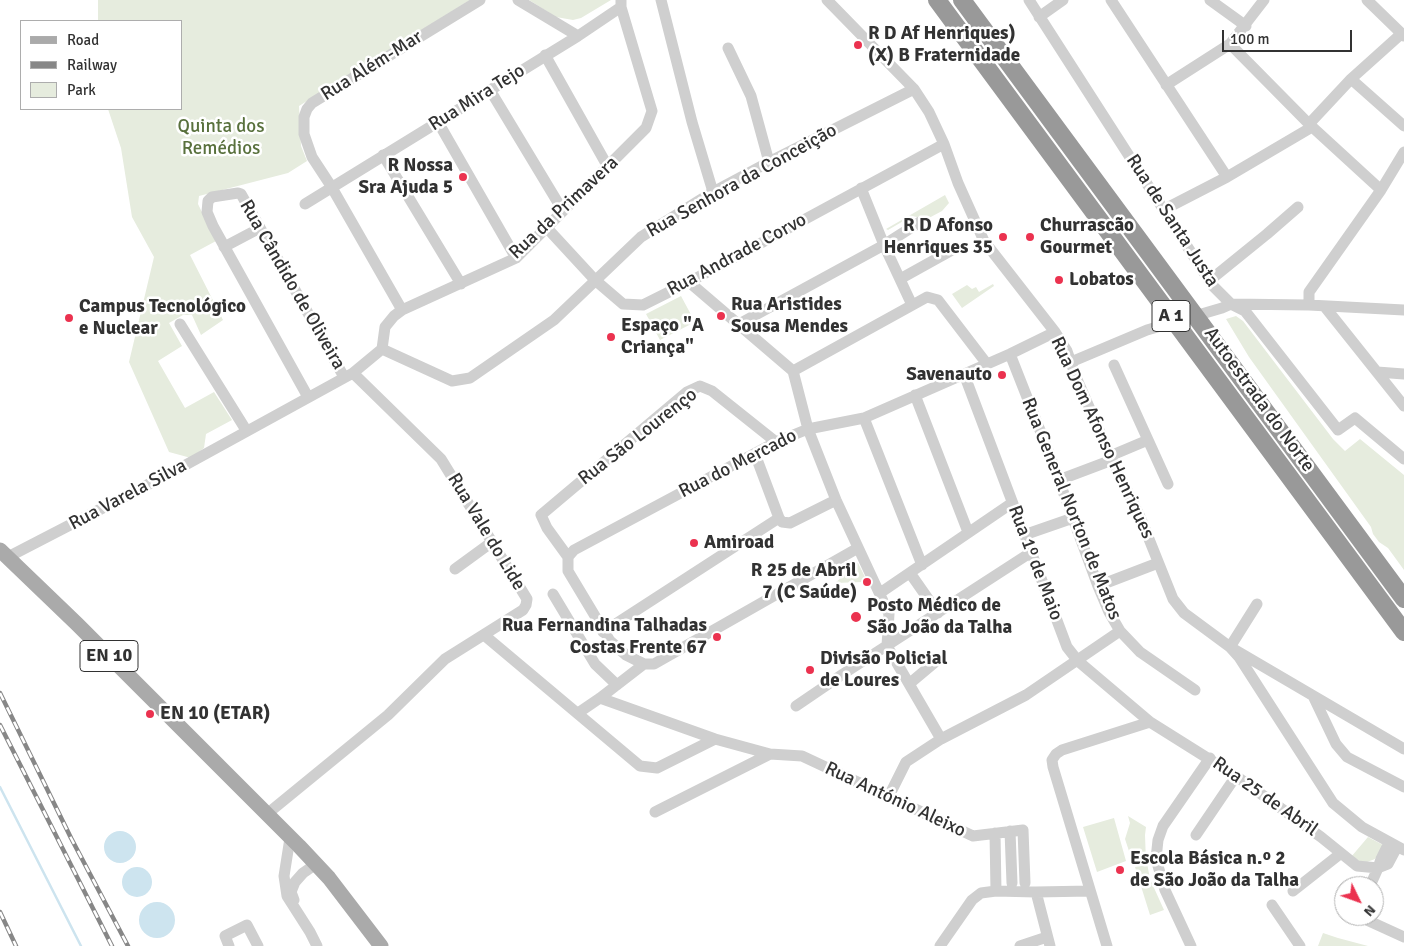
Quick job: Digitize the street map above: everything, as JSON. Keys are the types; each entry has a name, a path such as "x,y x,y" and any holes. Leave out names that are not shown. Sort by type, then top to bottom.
{"highway":[{"name":"Autoestrada do Norte","path":"937,0 1404,632"},
{"name":"Autoestrada do Norte","path":"962,0 1404,599"}],"main road":[{"name":"EN 10","path":"4,553 316,864 381,946"}],"street":[{"name":"Rua Além-Mar","path":"402,310 331,186 312,157 304,134 304,117 312,103 480,0"},
{"path":"518,0 578,36"},
{"path":"661,0 692,122 713,192"},
{"name":"Rua Dom Afonso Henriques","path":"827,0 914,89 929,112 984,241 1055,332 1067,351 1076,377 1111,458 1141,519 1173,599 1184,613 1230,647 1239,658 1333,803 1355,822 1397,847"},
{"name":"Rua de Santa Justa","path":"1028,0 1227,306 1245,311 1338,430 1355,418 1404,459"},
{"path":"1039,16 1063,0"},
{"path":"1111,0 1226,177"},
{"path":"1210,0 1246,26"},
{"path":"1166,85 1230,44 1246,26 1264,0"},
{"path":"1163,210 1226,177 1310,126 1351,79 1403,35 1367,0"},
{"name":"Rua Mira Tejo","path":"305,204 331,186 578,36 621,4"},
{"name":"Rua da Primavera","path":"382,349 384,327 394,316 402,310 516,258 646,128 652,111 621,4"},
{"path":"1230,44 1310,126 1381,190"},
{"path":"728,48 751,96 769,162"},
{"path":"545,55 608,167"},
{"path":"1351,79 1404,126"},
{"name":"Rua Senhora da Conceição","path":"382,349 452,381 470,378 554,320 641,236 713,192 914,89"},
{"path":"490,90 563,211"},
{"path":"438,122 516,258"},
{"name":"Rua Andrade Corvo","path":"547,228 595,280 623,304 643,305 944,144"},
{"path":"1310,305 1309,292 1381,190 1404,152"},
{"path":"383,155 461,284"},
{"path":"861,188 912,306"},
{"name":"Rua Cândido de Oliveira","path":"224,247 207,212 208,201 212,197 238,193 241,194 349,375"},
{"path":"1209,281 1298,207"},
{"path":"739,324 920,222"},
{"path":"260,228 224,247 308,396"},
{"path":"900,279 954,249"},
{"path":"689,282 792,371 808,428 836,500 889,614 887,646 941,739"},
{"path":"792,371 927,297 933,297 938,300 987,364"},
{"path":"1071,362 1147,330 1227,306 1310,305 1404,310"},
{"path":"1325,307 1404,406"},
{"path":"180,324 246,430 349,375 382,349"},
{"name":"Rua do Mercado","path":"568,557 574,550 776,442 808,428 864,418 1010,354 1055,332"},
{"name":"Rua General Norton de Matos","path":"1010,354 1109,612 1120,631 1140,652 1195,690"},
{"path":"1114,365 1168,484"},
{"path":"1377,372 1404,374"},
{"name":"Rua 1º de Maio","path":"964,374 1067,647 1078,661 1150,722"},
{"name":"Rua Vale do Lide","path":"267,814 388,715 445,659 523,610 526,604 526,599 441,459 349,375"},
{"name":"Rua São Lourenço","path":"568,557 547,528 541,515 687,392 700,386 712,391 776,442"},
{"path":"916,395 968,532"},
{"path":"864,418 922,565"},
{"name":"Rua Varela Silva","path":"4,553 180,468 246,430"},
{"path":"1059,480 1148,440"},
{"path":"755,454 782,522 790,523 836,500"},
{"path":"880,593 1012,504"},
{"path":"603,632 779,518"},
{"path":"1024,535 1073,518"},
{"path":"455,569 492,542"},
{"path":"568,557 568,571 610,641 626,655 644,664 654,664 858,548"},
{"path":"796,706 1030,553"},
{"path":"1098,586 1158,562"},
{"path":"910,573 938,613"},
{"path":"553,594 595,664 617,685"},
{"path":"1257,604 1230,647 1314,698 1404,749"},
{"path":"889,796 906,762 941,739 1026,695 1120,631"},
{"path":"484,635 640,766 657,768 715,739"},
{"path":"909,684 940,658"},
{"path":"578,713 644,664"},
{"name":"Rua António Aleixo","path":"600,698 715,739 770,754 802,756 973,836 1022,830 1025,883"},
{"path":"1314,698 1336,744 1347,757 1404,787"},
{"path":"1107,946 1052,760 1062,750 1150,722"},
{"name":"Rua 25 de Abril","path":"1150,722 1236,776 1321,837 1357,866 1378,868"},
{"path":"655,812 770,754"},
{"path":"1191,946 1165,890 1156,859 1162,826 1210,758"},
{"path":"1196,835 1236,776"},
{"path":"1010,831 1012,883"},
{"path":"995,833 996,891"},
{"path":"290,838 284,876 287,896 317,946"},
{"path":"1374,876 1378,868 1388,864 1397,847"},
{"path":"1293,891 1340,854"},
{"path":"298,913 291,892 295,882 302,873 316,864"},
{"path":"940,946 972,900 981,893 996,891 1090,891"},
{"path":"1020,946 1049,942 1036,892"},
{"path":"1272,905 1300,946"},
{"path":"229,946 225,936 247,924 258,946"},
{"path":"1379,926 1404,938"}],"green space":[{"name":"Quinta dos Remédios","path":"98,0 470,0 299,106 301,146 307,161 288,173 199,196 198,204 216,241 190,255 223,320 201,335 192,315 183,315 169,323 182,346 158,361 185,408 214,392 232,420 206,434 204,448 191,458 169,452 129,362 154,257 132,217 121,148 108,110 182,110 182,20 98,20"},
{"path":"529,0 611,0 581,18 573,20 556,17"},
{"path":"945,195 949,203 942,211 927,219 912,216 888,230 886,229"},
{"path":"993,284 994,286 962,308 952,294 967,285 972,289 976,287 979,292"},
{"path":"681,296 695,322 660,340 646,314"},
{"path":"1236,316 1243,321 1333,439 1345,451 1360,439 1404,475 1404,570 1388,548 1379,542 1373,534 1371,527 1249,357 1226,319"},
{"path":"851,560 858,563 870,587 863,582 835,583 850,570 845,564"},
{"path":"1128,816 1146,827 1146,862 1134,866 1125,839 1130,823"},
{"path":"1114,818 1126,861 1097,872 1083,827"},
{"path":"1368,837 1383,845 1375,859 1367,862 1351,857"},
{"path":"1147,863 1150,879 1164,910 1150,915 1135,867"},
{"path":"1323,933 1338,938 1368,946 1318,946"}],"water":[{"path":"120,831 126,832 131,836 135,841 135,853 131,858 126,862 120,863 114,862 109,858 105,853 104,847 105,841 109,836 114,832"},
{"path":"137,867 148,871 152,882 148,893 137,897 126,893 122,882 126,871"},
{"path":"157,902 169,908 175,920 169,932 157,938 145,932 139,920 145,908"}],"waterway":[{"path":"0,787 81,946"}],"railway":[{"path":"0,693 71,838 128,946"},
{"path":"0,725 112,946"},
{"path":"0,912 16,946"}],"place":[{"name":"R D Af Henriques) (X) B Fraternidade","path":"858,45"},
{"name":"R Nossa Sra Ajuda 5","path":"463,177"},
{"name":"R D Afonso Henriques 35","path":"1003,237"},
{"name":"Churrascão Gourmet","path":"1030,237"},
{"name":"Lobatos","path":"1059,280"},
{"name":"Rua Aristides Sousa Mendes","path":"721,316"},
{"name":"Campus Tecnológico e Nuclear","path":"69,318"},
{"name":"Espaço \"A Criança\"","path":"611,337"},
{"name":"Savenauto","path":"1002,375"},
{"name":"Amiroad","path":"694,543"},
{"name":"R 25 de Abril 7 (C Saúde)","path":"867,582"},
{"name":"Posto Médico de São João da Talha","path":"856,617"},
{"name":"Rua Fernandina Talhadas Costas Frente 67","path":"717,637"},
{"name":"Divisão Policial de Loures","path":"810,670"},
{"name":"EN 10 (ETAR)","path":"150,714"},
{"name":"Escola Básica n.º 2 de São João da Talha","path":"1120,870"}]}
